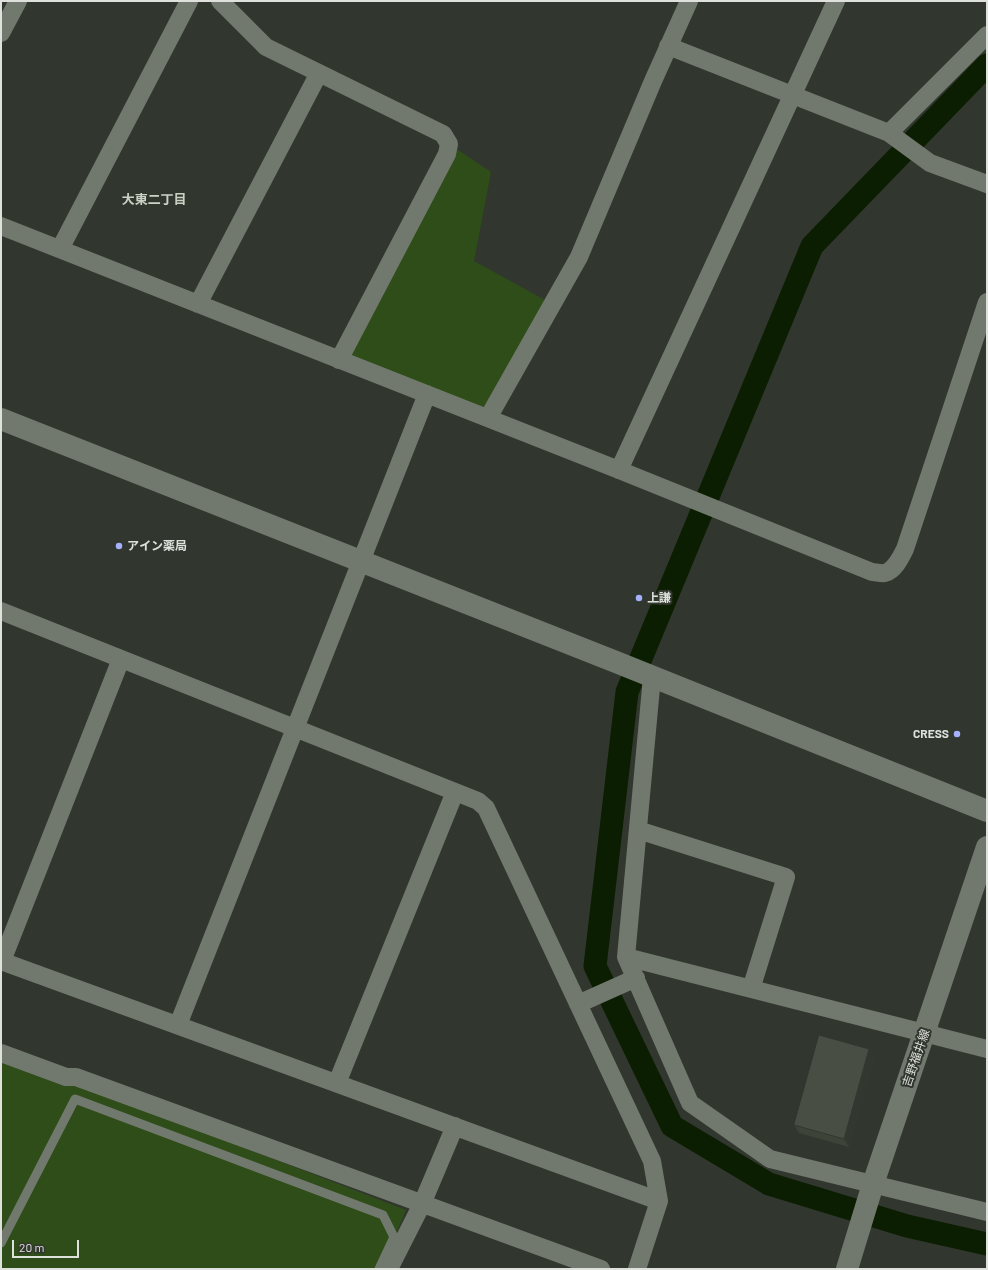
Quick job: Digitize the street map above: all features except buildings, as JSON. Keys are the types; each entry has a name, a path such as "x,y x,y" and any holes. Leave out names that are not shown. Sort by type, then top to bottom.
{"street":[{"path":"1,33 18,1"},
{"path":"60,249 189,1"},
{"path":"220,1 266,47 443,134 449,144 447,154 339,360"},
{"path":"488,418 579,258 668,46 689,1"},
{"path":"619,470 836,1"},
{"path":"889,133 987,35"},
{"path":"668,46 889,133 930,163 987,184"},
{"path":"198,304 320,73"},
{"path":"1,226 619,470 872,572 884,573 893,568 905,549 987,302"},
{"path":"178,1025 427,394"},
{"path":"1,419 616,662 987,811"},
{"path":"1,611 478,800 486,808 652,1161 659,1201 637,1269"},
{"path":"121,659 1,961 659,1201"},
{"path":"650,676 626,957 690,1103 770,1159 987,1212"},
{"path":"337,1083 455,792"},
{"path":"638,830 786,877 751,989"},
{"name":"吉野福井線","path":"848,1269 874,1184 987,847"},
{"path":"626,957 987,1049"},
{"path":"578,1004 636,978"},
{"path":"1,1054 66,1077 76,1078 601,1269"},
{"path":"389,1269 422,1204 455,1126"}],"lane":[{"path":"1,1243 75,1099 382,1215 394,1237 379,1269"}],"green space":[{"path":"449,144 491,172 474,261 545,300 488,418 339,360"},
{"path":"1,1054 406,1210 381,1269 1,1269"}],"waterway":[{"path":"987,65 812,246 627,692 595,966 672,1126 769,1184 907,1226 987,1244"}],"place":[{"name":"アイン薬局","path":"119,546"},
{"name":"上謙","path":"639,598"},
{"name":"CRESS","path":"957,734"}],"district":[{"name":"大東二丁目","path":"154,200"}]}
